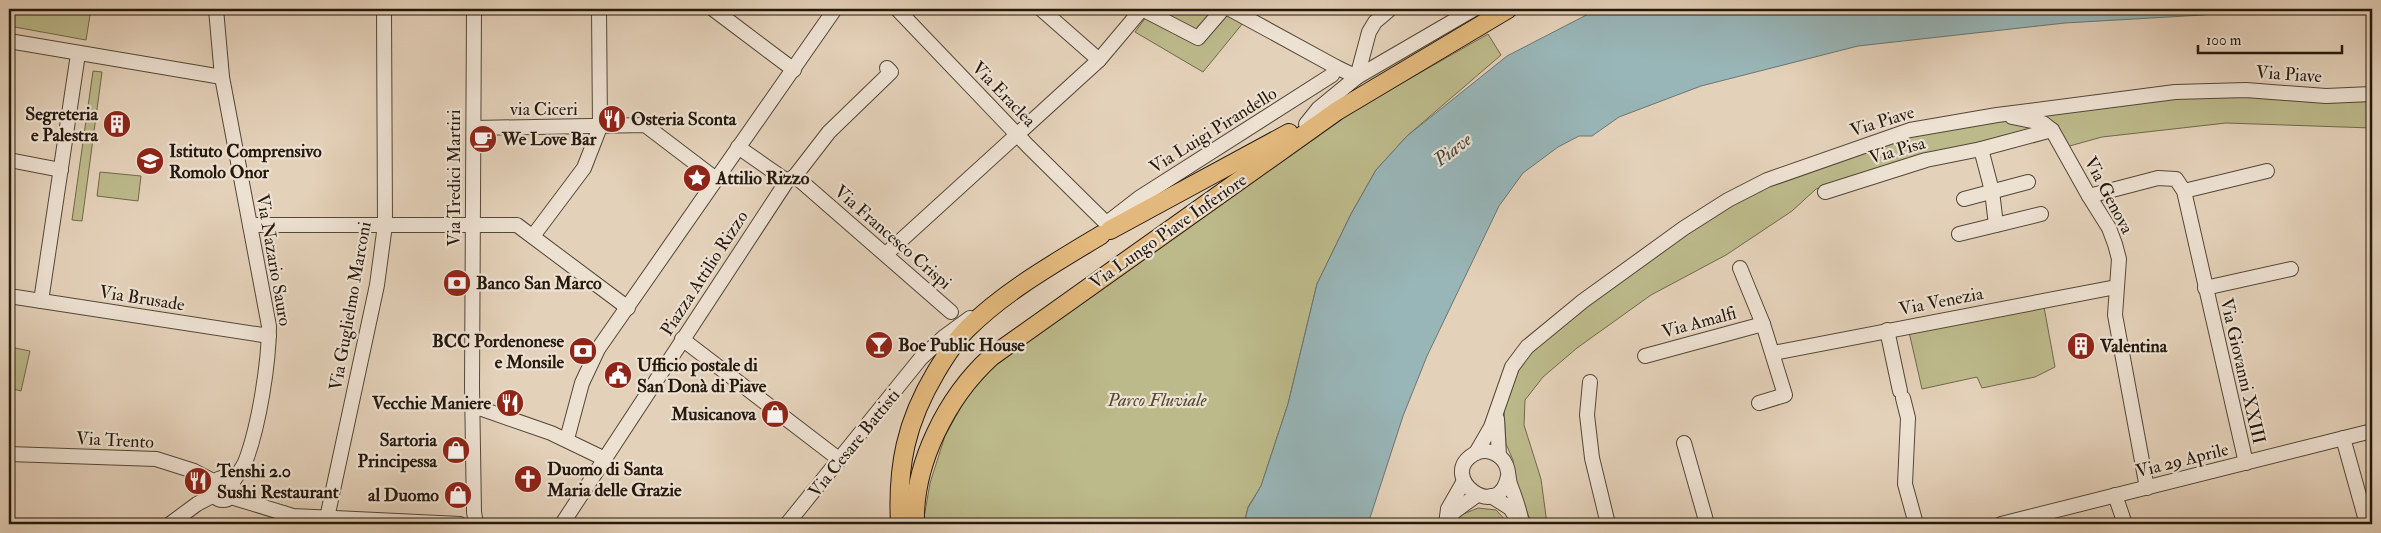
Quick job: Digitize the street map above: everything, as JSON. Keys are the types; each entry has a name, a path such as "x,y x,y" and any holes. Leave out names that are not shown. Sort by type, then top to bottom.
{"main road":[{"name":"Via Lungo Piave Inferiore","path":"915,524 917,498 931,444 950,405 976,371 1010,342 1337,111 1508,9"},
{"path":"1103,226 1128,221 1306,124 1337,111"},
{"name":"Via Cesare Battisti","path":"995,305 1066,256 1103,226"},
{"path":"900,524 900,489 904,443 916,406 958,339 995,305"}],"street":[{"name":"Via Nazario Sauro","path":"216,9 222,77 267,314 269,336 268,354 250,446 246,461 232,490"},
{"name":"Via Guglielmo Marconi","path":"327,518 377,285 385,225 384,9"},
{"path":"533,236 584,168 600,127 599,9"},
{"path":"713,9 794,70"},
{"path":"567,439 587,370 598,349 835,9"},
{"name":"Via Eraclea","path":"897,9 1084,203 1103,226"},
{"path":"1041,9 1099,60"},
{"path":"886,254 1099,60 1142,9 1198,38 1223,9"},
{"path":"1230,9 1357,77"},
{"path":"1306,124 1318,109 1357,77 1474,9"},
{"name":"Via Tredici Martiri","path":"476,10 472,408 476,523"},
{"path":"1357,77 1369,32 1375,22 1388,11"},
{"path":"9,41 222,77"},
{"path":"41,301 78,54"},
{"name":"Via Luigi Pirandello","path":"1103,226 1139,198 1332,75 1336,67"},
{"name":"Piazza Attilio Rizzo","path":"562,524 682,339 791,179 829,132 891,72 886,68"},
{"name":"Via Piave","path":"1476,453 1486,439 1512,368 1527,347 1583,301 1684,228 1728,200 1767,180 1805,165 1910,130 1997,115 2175,92 2246,90 2326,96 2372,94"},
{"path":"1997,115 2043,123 2052,130"},
{"name":"via Ciceri","path":"474,128 644,125 716,179"},
{"name":"Via Pisa","path":"1825,192 1926,160 1982,149 2052,130"},
{"name":"Via Genova","path":"2052,130 2109,228 2116,244 2119,259 2115,316 2147,488"},
{"path":"738,147 791,179"},
{"path":"1982,149 1992,191 1996,225"},
{"path":"9,160 61,170"},
{"path":"2089,196 2167,177 2176,179 2184,191 2266,171"},
{"name":"Via Francesco Crispi","path":"791,179 886,254 949,310"},
{"path":"1964,199 2028,182"},
{"name":"Via Giovanni XXIII","path":"2184,191 2246,463"},
{"path":"1959,234 2041,214"},
{"path":"250,225 517,225 628,308"},
{"name":"Via Amalfi","path":"1740,268 1763,324 1785,395 1759,403"},
{"name":"Via Giovanni XXIII","path":"2205,288 2291,269"},
{"name":"Via Venezia","path":"1773,354 1887,330 2116,287"},
{"name":"Via Brusade","path":"9,296 269,336"},
{"name":"Via Cesare Battisti","path":"788,524 920,359 944,337 971,318 995,305"},
{"name":"Via Cesare Battisti","path":"920,359 923,348 946,321 949,310"},
{"name":"Via Amalfi","path":"1645,356 1763,324"},
{"path":"1887,330 1908,418 1905,484 1916,524"},
{"path":"682,339 840,460"},
{"name":"Via Cesare Battisti","path":"920,359 958,339"},
{"path":"1590,382 1587,415 1592,458 1608,524"},
{"path":"472,408 482,409 513,419 567,439 604,459"},
{"name":"Via Piave","path":"1498,408 1499,456"},
{"name":"Via 29 Aprile","path":"2000,524 2372,431"},
{"path":"2343,438 2367,524"},
{"path":"1684,443 1707,524"},
{"path":"1446,523 1448,509 1464,481 1465,465 1476,453 1488,451 1499,456 1506,465 1520,510 1521,524"},
{"name":"Via Trento","path":"9,454 156,460 194,471 214,489"},
{"path":"1446,523 1455,511 1502,489 1508,476"},
{"path":"170,524 197,504 223,478 232,490 292,520 327,518 460,524"},
{"path":"1464,481 1469,490 1510,508 1521,524"},
{"path":"214,489 223,500 232,490"},
{"path":"2115,495 2125,524"}],"green space":[{"path":"9,9 91,9 86,40 9,26"},
{"path":"1152,9 1224,9 1243,23 1203,72 1135,32"},
{"name":"Parco Fluviale","path":"1488,34 1501,55 1407,136 1376,170 1351,214 1317,284 1288,404 1261,486 1248,507 1244,524 923,524 930,483 945,436 966,398 987,371 1109,281 1346,115"},
{"path":"93,71 102,72 82,221 72,220"},
{"path":"2240,94 2372,99 2372,128 2226,123 2102,137 2066,147 2025,118 2156,99"},
{"path":"2002,120 2042,126 1978,145 1931,154 1816,189 1792,211 1726,255 1651,295 1577,348 1543,377 1525,400 1524,425 1541,479 1547,524 1532,524 1515,483 1513,460 1506,444 1504,410 1521,361 1557,327 1712,216 1781,180 1899,138"},
{"path":"100,172 141,176 138,201 97,196"},
{"path":"2044,307 2055,367 2035,377 1982,388 1977,377 1922,389 1909,332"},
{"path":"10,347 30,351 21,391 9,388"},
{"path":"1478,508 1496,510 1509,524 1456,524 1456,517"}],"water":[{"name":"Piave","path":"1598,9 2233,9 2203,15 2065,23 1858,46 1701,86 1619,117 1592,136 1579,136 1558,147 1523,173 1499,206 1427,356 1403,416 1368,524 1244,524 1248,508 1261,486 1288,404 1317,284 1351,214 1376,170 1407,136 1507,56"}],"place":[{"name":"Osteria Sconta","path":"612,119"},
{"name":"Segreteria e Palestra","path":"117,124"},
{"name":"We Love Bar","path":"483,139"},
{"name":"Istituto Comprensivo Romolo Onor","path":"150,161"},
{"name":"Attilio Rizzo","path":"697,178"},
{"name":"Banco San Marco","path":"457,283"},
{"name":"Boe Public House","path":"879,345"},
{"name":"Valentina","path":"2081,346"},
{"name":"BCC Pordenonese e Monsile","path":"583,351"},
{"name":"Ufficio postale di San Donà di Piave","path":"618,375"},
{"name":"Vecchie Maniere","path":"510,403"},
{"name":"Musicanova","path":"775,414"},
{"name":"Sartoria Principessa","path":"456,450"},
{"name":"Duomo di Santa Maria delle Grazie","path":"528,479"},
{"name":"Tenshi 2.0 Sushi Restaurant","path":"198,481"},
{"name":"al Duomo","path":"458,495"}]}
